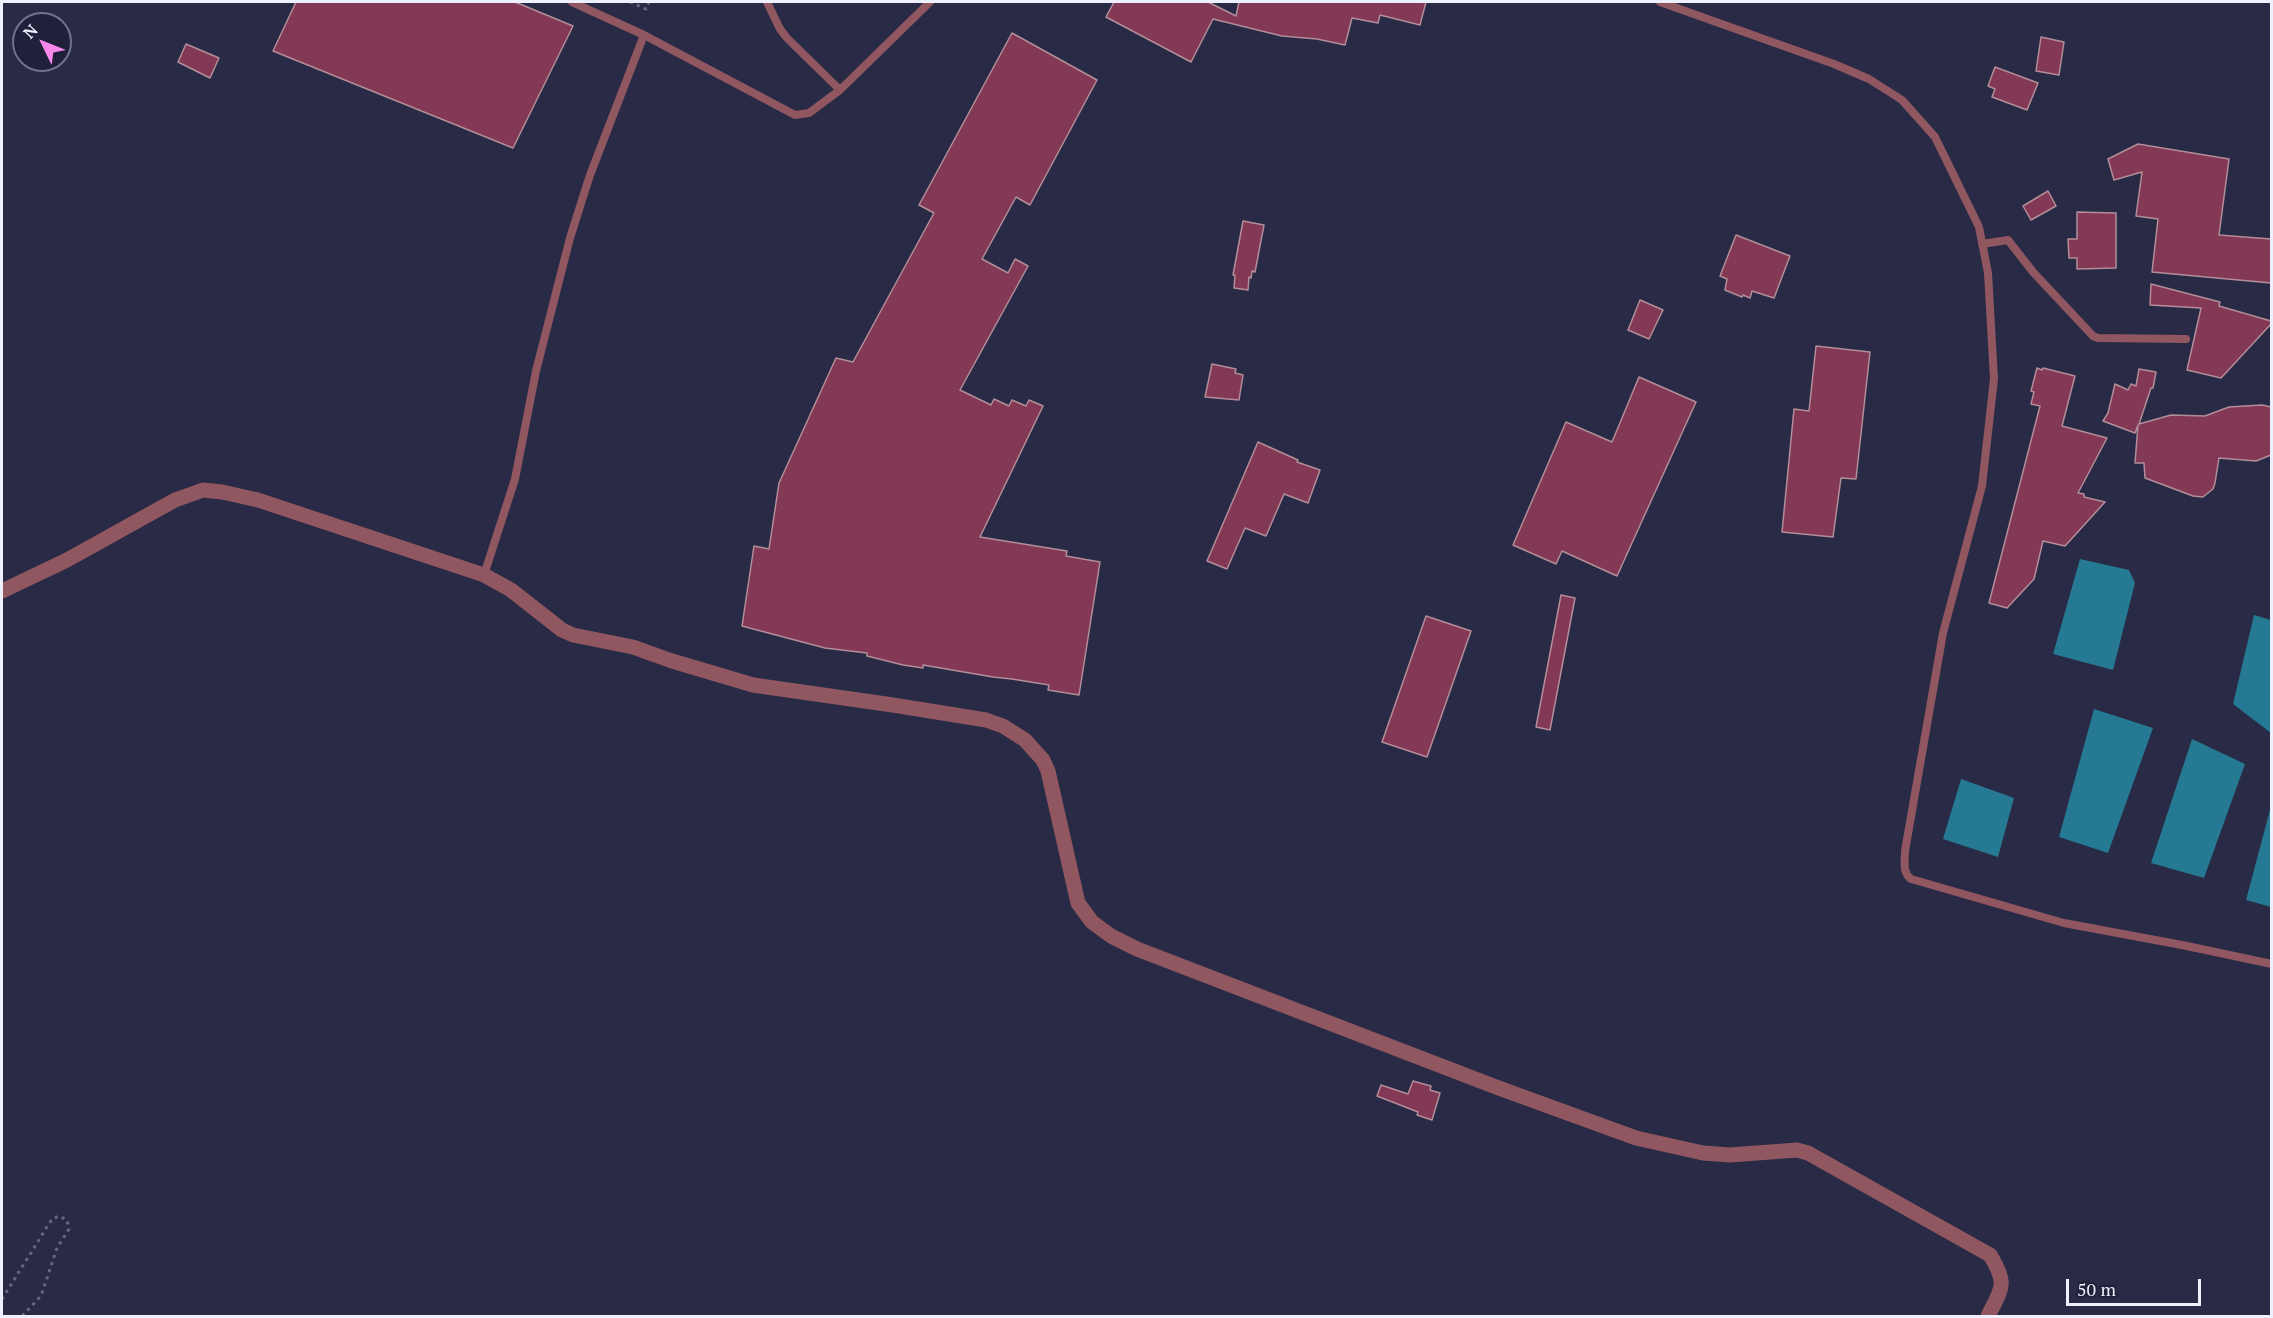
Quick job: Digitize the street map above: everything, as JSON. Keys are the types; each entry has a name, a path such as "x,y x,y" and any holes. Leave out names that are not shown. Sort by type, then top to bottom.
{"street":[{"path":"2,591 66,560 175,500 203,490 222,492 258,500 484,575 510,590 562,630 573,634 633,647 753,685 904,706 986,720 1003,726 1025,740 1043,760 1048,771 1078,903 1092,922 1111,936 1137,949 1636,1138 1703,1153 1730,1155 1797,1150 1808,1153 1990,1255 1999,1268 2003,1282 1988,1317"}],"lane":[{"path":"572,2 644,35 795,115 809,113 840,90 930,2"},
{"path":"767,2 787,38 840,90"},
{"path":"1660,2 1834,64 1869,79 1902,100 1935,137 1979,227 1988,273 1994,379 1982,486 1942,633 1905,851 1905,871 1911,879 2064,922 2271,964"},
{"path":"484,575 515,479 536,371 573,229 590,175 644,35"},
{"path":"1982,244 2008,240 2033,272 2093,336 2098,338 2186,339"}],"path":[{"path":"630,2 646,9 649,2"},
{"path":"2,1299 52,1219 59,1216 67,1220 69,1229 57,1248 41,1296 22,1317"}],"water":[{"path":"2080,559 2129,570 2135,583 2113,670 2053,654"},
{"path":"2254,615 2271,620 2271,733 2233,704"},
{"path":"2094,709 2153,728 2108,853 2059,837"},
{"path":"2192,739 2245,764 2204,878 2151,863"},
{"path":"1961,779 2014,798 1998,857 1943,839"},
{"path":"2271,806 2272,907 2246,900"}],"building":[{"path":"296,2 515,2 573,26 513,148 273,51"},
{"path":"1114,2 1208,2 1236,16 1239,2 1426,2 1420,25 1380,15 1378,23 1352,18 1345,45 1317,39 1282,36 1213,19 1191,62 1106,17"},
{"path":"1012,33 1097,80 1030,205 1016,197 982,259 1008,273 1015,259 1028,266 960,390 991,405 994,399 1009,406 1012,400 1026,406 1029,400 1043,406 980,537 1067,551 1066,556 1100,562 1079,695 1048,690 1049,685 923,665 923,668 903,665 867,656 867,653 825,648 742,626 754,546 769,549 779,483 836,358 853,362 934,213 919,205"},
{"path":"2041,37 2064,42 2059,75 2036,71"},
{"path":"186,44 219,58 210,78 178,62"},
{"path":"1995,67 2038,83 2027,110 1992,97 1995,89 1988,86"},
{"path":"2138,144 2229,159 2219,235 2271,239 2271,283 2152,272 2158,219 2136,216 2142,172 2114,180 2108,159"},
{"path":"2048,191 2056,206 2031,220 2023,206"},
{"path":"2077,212 2116,213 2116,268 2077,269 2077,258 2069,258 2068,239 2077,239"},
{"path":"1243,221 1264,225 1255,272 1252,271 1251,278 1249,277 1248,290 1234,288 1235,275 1233,275"},
{"path":"1736,235 1790,256 1774,298 1752,291 1750,298 1743,295 1742,297 1725,290 1727,279 1720,276"},
{"path":"2151,284 2220,302 2219,306 2271,321 2271,324 2221,378 2187,370 2201,308 2150,305"},
{"path":"1640,300 1663,310 1649,339 1628,330"},
{"path":"1816,346 1870,352 1856,479 1841,478 1833,537 1782,532 1794,409 1809,411"},
{"path":"1212,364 1236,369 1235,373 1243,375 1239,400 1205,397"},
{"path":"2037,368 2075,376 2062,426 2107,438 2078,493 2084,494 2084,497 2105,502 2065,546 2043,541 2034,579 2007,608 1989,603 2040,406 2031,404 2034,392 2031,391"},
{"path":"2139,369 2156,372 2153,388 2151,388 2139,424 2171,415 2205,416 2229,407 2262,405 2271,407 2271,455 2256,461 2219,458 2213,489 2203,497 2193,496 2145,478 2144,463 2135,463 2138,425 2135,433 2103,421 2108,413 2115,384 2128,390 2131,384 2136,386"},
{"path":"1639,377 1696,402 1617,576 1562,551 1556,564 1513,545 1566,422 1612,442"},
{"path":"1258,442 1298,460 1297,462 1320,470 1308,503 1284,494 1266,536 1245,528 1227,569 1207,561"},
{"path":"1561,595 1575,598 1550,730 1536,727"},
{"path":"1426,616 1471,631 1427,757 1382,742"},
{"path":"1413,1081 1431,1086 1430,1090 1440,1093 1432,1120 1377,1096 1381,1085 1408,1094"}]}
